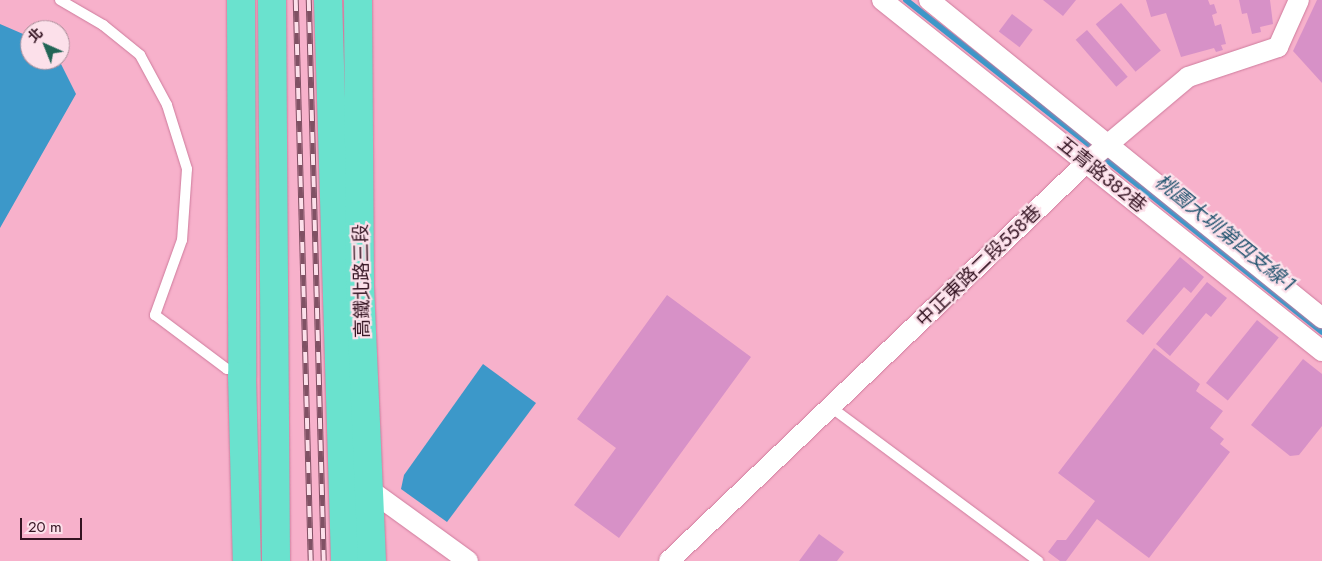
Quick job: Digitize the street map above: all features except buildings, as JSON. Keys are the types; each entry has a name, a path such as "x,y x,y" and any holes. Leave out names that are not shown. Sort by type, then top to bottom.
{"main road":[{"path":"243,0 242,369 247,561"},
{"path":"243,0 274,134"},
{"path":"272,0 276,561"},
{"name":"高鐵北路三段","path":"328,0 345,561"},
{"path":"337,0 361,96"},
{"name":"高鐵北路三段","path":"358,0 361,96 360,286 372,561"}],"street":[{"name":"五青路382巷","path":"882,0 1322,351"},
{"name":"五青路382巷","path":"928,0 1322,318"},
{"name":"中正東路二段558巷","path":"670,561 1086,163 1188,77 1278,47 1299,0"},
{"path":"370,490 468,561"}],"lane":[{"path":"60,0 103,25 140,55 167,105 187,169 182,240 155,315 227,369 242,369"},
{"path":"832,408 1038,561"}],"water":[{"path":"0,24 20,33 20,70 64,70 76,94 0,228"},
{"path":"483,364 536,403 447,522 401,489 404,475"}],"waterway":[{"name":"桃園大圳第四支線-1","path":"906,0 1091,146"},
{"name":"桃園大圳第四支線-1","path":"1108,161 1322,332"}],"railway":[{"path":"296,0 311,561"},
{"path":"309,0 324,561"}]}
